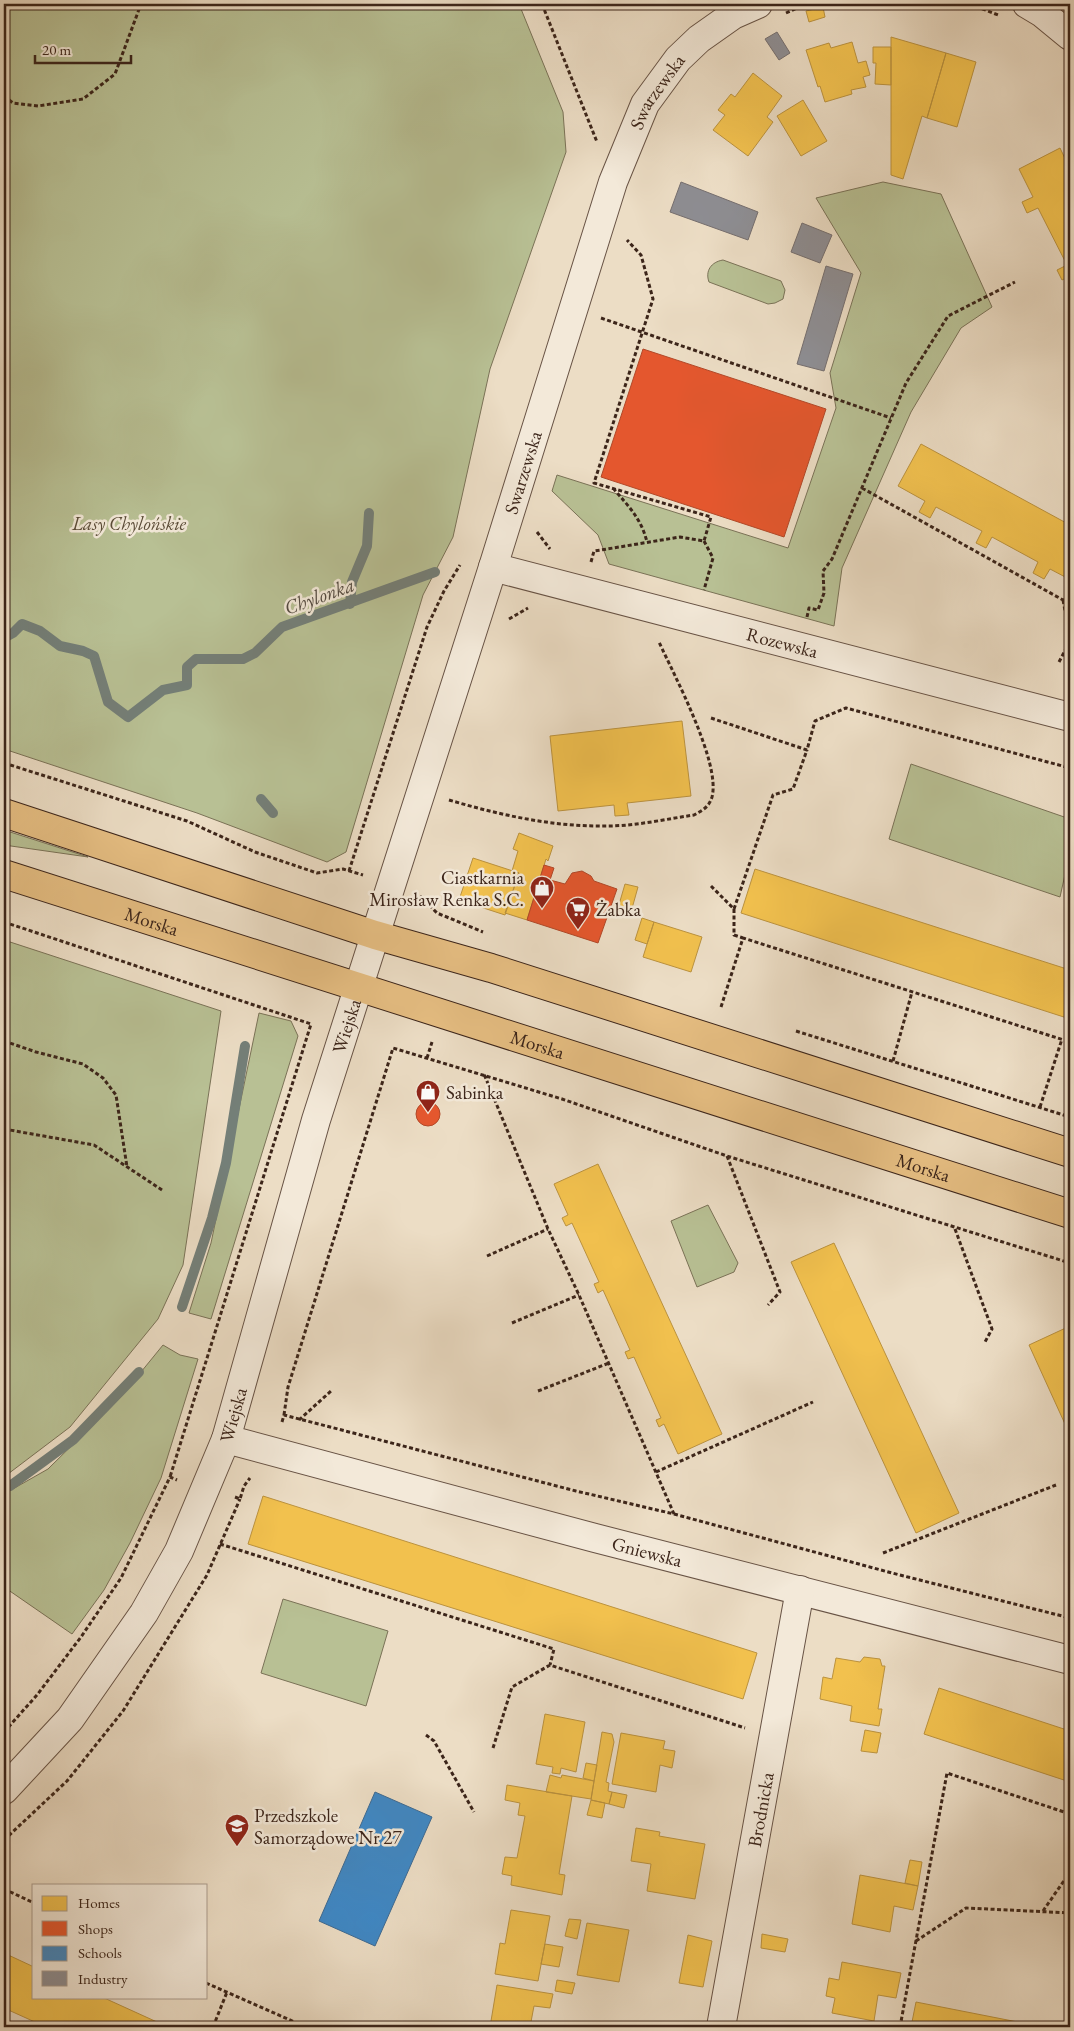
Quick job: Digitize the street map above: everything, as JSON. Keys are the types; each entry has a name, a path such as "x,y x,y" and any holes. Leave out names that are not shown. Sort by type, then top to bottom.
{"main road":[{"path":"4,813 375,935 491,968 1070,1153"},
{"name":"Morska","path":"4,874 1070,1214"}],"street":[{"path":"1027,4 1042,13 1070,36"},
{"name":"Swarzewska","path":"358,988 493,567 613,182 645,104 678,59 699,39 733,15 768,10"},
{"name":"Rozewska","path":"493,567 1070,717"},
{"name":"Wiejska","path":"4,1790 70,1720 144,1613 179,1551 226,1439 316,1120 358,988"},
{"name":"Gniewska","path":"226,1439 1070,1660"},
{"name":"Brodnicka","path":"721,2027 800,1590"}],"path":[{"path":"4,96 14,103 38,106 83,99 115,74 141,4"},
{"path":"542,4 613,182"},
{"path":"768,10 806,4"},
{"path":"625,238 641,255 653,299 594,483 711,517 704,541 712,558 703,594"},
{"path":"804,625 809,608 818,610 824,593 823,571 832,559 906,383 948,316 1015,282"},
{"path":"602,318 891,418"},
{"path":"612,488 637,516 644,527 648,542"},
{"path":"862,488 1063,600 1070,598"},
{"path":"590,565 594,551 680,537 704,541"},
{"path":"1059,662 1070,639 1063,600"},
{"path":"448,800 503,815 569,824 608,826 694,815 707,808 712,796 711,774 702,735 657,638"},
{"path":"1070,768 846,708 815,721 794,789 773,795 734,908 734,935 1070,1042"},
{"path":"711,718 807,750"},
{"path":"4,763 187,821 255,852 317,873 343,869"},
{"path":"711,886 734,908"},
{"path":"420,896 437,913 489,933"},
{"path":"4,922 311,1024 170,1478 120,1578 81,1637 37,1695 4,1732"},
{"path":"721,1007 743,938"},
{"path":"893,1061 912,992"},
{"path":"711,1004 730,1010"},
{"path":"793,1030 1040,1106 1070,1117"},
{"path":"1040,1106 1062,1039"},
{"path":"4,1041 36,1052 83,1064 103,1078 116,1095 127,1167"},
{"path":"170,1478 240,1498 244,1486 251,1477 267,1470 284,1415 288,1387 393,1048 562,1098 727,1156 1070,1263"},
{"path":"484,1074 548,1229 579,1295 674,1514"},
{"path":"4,1129 94,1145 162,1190"},
{"path":"727,1156 780,1292 768,1305"},
{"path":"955,1228 992,1329 985,1342"},
{"path":"486,1256 548,1229"},
{"path":"512,1323 579,1295"},
{"path":"538,1391 609,1364"},
{"path":"299,1420 331,1391"},
{"path":"656,1472 813,1402"},
{"path":"284,1415 576,1491 674,1514 892,1573 1070,1618"},
{"path":"883,1553 1056,1485"},
{"path":"220,1544 554,1649 550,1665 512,1687 494,1748"},
{"path":"550,1665 773,1737"},
{"path":"426,1735 434,1741 474,1812"},
{"path":"900,2027 947,1773 1070,1814"},
{"path":"1042,1912 1070,1872"},
{"path":"4,1889 32,1902"},
{"path":"916,1941 966,1908 1070,1913"},
{"path":"208,1983 306,2027"},
{"path":"213,2027 227,1992"}],"green space":[{"name":"Lasy Chylońskie","path":"4,4 519,4 563,112 566,152 490,369 453,537 423,595 346,852 327,862 197,813 4,749"},
{"path":"883,182 941,194 992,307 961,328 911,412 842,568 834,626 609,564 598,535 552,491 557,475 788,548 836,408 830,373 861,273 816,198"},
{"path":"723,260 781,281 785,290 783,299 768,304 709,282 708,274 710,268 715,263"},
{"path":"911,764 1070,819 1070,852 1060,897 889,839"},
{"path":"4,830 88,857 4,845"},
{"path":"4,940 221,1011 183,1265 158,1319 70,1427 4,1477"},
{"path":"259,1013 291,1021 298,1036 211,1319 189,1313 211,1243"},
{"path":"708,1205 738,1263 734,1272 697,1287 671,1221"},
{"path":"163,1345 180,1355 198,1359 161,1478 130,1543 104,1590 72,1634 4,1587 4,1494 48,1469 119,1399"},
{"path":"283,1599 388,1631 366,1706 261,1673"}],"building: Homes":[{"path":"823,7 825,17 809,22 806,11"},
{"path":"891,37 946,53 927,118 922,116 903,179 891,175"},
{"path":"852,42 858,63 866,61 870,75 863,77 866,87 851,90 852,94 825,102 806,50 829,43 831,48"},
{"path":"873,47 891,47 891,85 875,84 876,63 873,63"},
{"path":"946,53 976,62 957,127 927,118"},
{"path":"753,73 782,96 767,117 773,122 748,156 713,130 725,115 718,110 731,94 735,97"},
{"path":"803,100 827,141 801,156 777,116"},
{"path":"1060,148 1070,169 1070,276 1062,280 1057,270 1067,265 1038,208 1027,213 1022,202 1033,197 1019,169"},
{"path":"921,444 1070,525 1069,579 1050,569 1044,579 1033,573 1038,562 992,537 986,548 976,543 982,531 936,507 930,518 919,512 925,501 898,486"},
{"path":"682,721 691,796 627,803 629,815 615,816 614,805 558,811 550,736"},
{"path":"519,833 553,846 548,861 546,859 527,920 505,913 519,873 512,871 518,851 513,849"},
{"path":"473,858 519,873 505,915 459,900"},
{"path":"755,869 1070,970 1070,1019 741,913"},
{"path":"625,884 638,887 631,912 618,908"},
{"path":"642,918 654,922 647,944 635,940"},
{"path":"654,922 702,937 691,972 643,957"},
{"path":"598,1164 722,1434 678,1454 664,1424 659,1427 656,1420 661,1418 634,1357 628,1359 625,1352 630,1350 603,1290 598,1293 594,1284 599,1282 572,1223 566,1226 562,1218 568,1215 554,1184"},
{"path":"834,1243 959,1513 916,1533 791,1262"},
{"path":"1070,1326 1070,1435 1029,1345"},
{"path":"263,1496 757,1653 743,1699 248,1544"},
{"path":"864,1657 880,1659 882,1666 885,1666 878,1709 882,1709 879,1726 850,1721 852,1706 820,1699 823,1677 832,1679 836,1658 860,1662"},
{"path":"939,1688 1070,1731 1070,1782 924,1734"},
{"path":"545,1714 585,1722 576,1772 561,1768 560,1774 552,1773 553,1767 536,1764"},
{"path":"865,1730 881,1733 877,1753 861,1751"},
{"path":"602,1732 612,1734 614,1742 606,1782 609,1783 608,1791 612,1792 609,1804 591,1800"},
{"path":"621,1733 665,1741 663,1749 675,1751 672,1768 660,1765 656,1792 612,1784"},
{"path":"586,1763 597,1765 594,1781 583,1778"},
{"path":"550,1775 561,1778 562,1775 594,1781 591,1799 546,1792"},
{"path":"507,1785 572,1796 559,1874 565,1875 562,1895 511,1885 512,1876 502,1874 505,1857 517,1858 525,1816 518,1815 520,1803 505,1800"},
{"path":"612,1792 627,1795 624,1808 609,1804"},
{"path":"591,1800 605,1803 602,1818 587,1815"},
{"path":"636,1828 660,1832 659,1836 705,1844 695,1899 647,1891 651,1864 631,1861"},
{"path":"910,1860 922,1862 918,1886 905,1883"},
{"path":"860,1875 918,1886 913,1910 894,1906 890,1932 852,1924"},
{"path":"511,1910 550,1916 538,1981 495,1974 500,1943 505,1944"},
{"path":"569,1919 581,1920 577,1939 565,1936"},
{"path":"587,1923 629,1930 619,1982 577,1975"},
{"path":"762,1934 788,1939 785,1952 761,1948"},
{"path":"688,1935 712,1941 703,1987 679,1983"},
{"path":"545,1944 563,1947 559,1967 541,1964"},
{"path":"4,1953 32,1966 32,1998 104,1998 168,2027 46,2027 4,2008"},
{"path":"842,1962 901,1973 896,1998 878,1995 874,2021 832,2013 835,1998 826,1996 829,1978 839,1980"},
{"path":"557,1980 575,1983 572,1994 555,1991"},
{"path":"497,1985 553,1994 550,2008 534,2006 530,2027 490,2027"},
{"path":"916,2002 1043,2027 911,2027"}],"building: Shops":[{"path":"643,349 826,409 784,537 601,477"},
{"path":"544,865 554,868 550,880 565,884 572,873 582,871 591,876 594,881 617,889 598,943 527,920"},
{"path":"428,1102 433,1103 439,1109 439,1119 433,1125 428,1126 423,1125 417,1119 416,1114 417,1109 423,1103"}],"building: Schools":[{"path":"375,1792 432,1817 375,1946 319,1921"}],"building: Industry":[{"path":"777,32 790,53 779,60 765,39"},
{"path":"681,182 758,212 748,240 670,212"},
{"path":"802,223 832,235 820,263 791,252"},
{"path":"826,266 853,274 824,371 797,364"}],"waterway":[{"path":"350,604 352,582 367,546 369,513"},
{"name":"Chylonka","path":"4,638 13,633 22,624 40,631 60,646 83,651 94,656 108,702 128,717 163,690 187,685 187,667 196,659 243,659 255,653 282,627 435,572"},
{"path":"261,799 273,813"},
{"path":"182,1307 212,1218 226,1163 245,1046"},
{"path":"4,1488 10,1486 73,1440 139,1372"}],"place":[{"name":"Ciastkarnia Mirosław Renka S.C.","path":"542,909"},
{"name":"Żabka","path":"578,930"},
{"name":"Sabinka","path":"428,1113"},
{"name":"Przedszkole Samorządowe Nr 27","path":"237,1847"}]}
